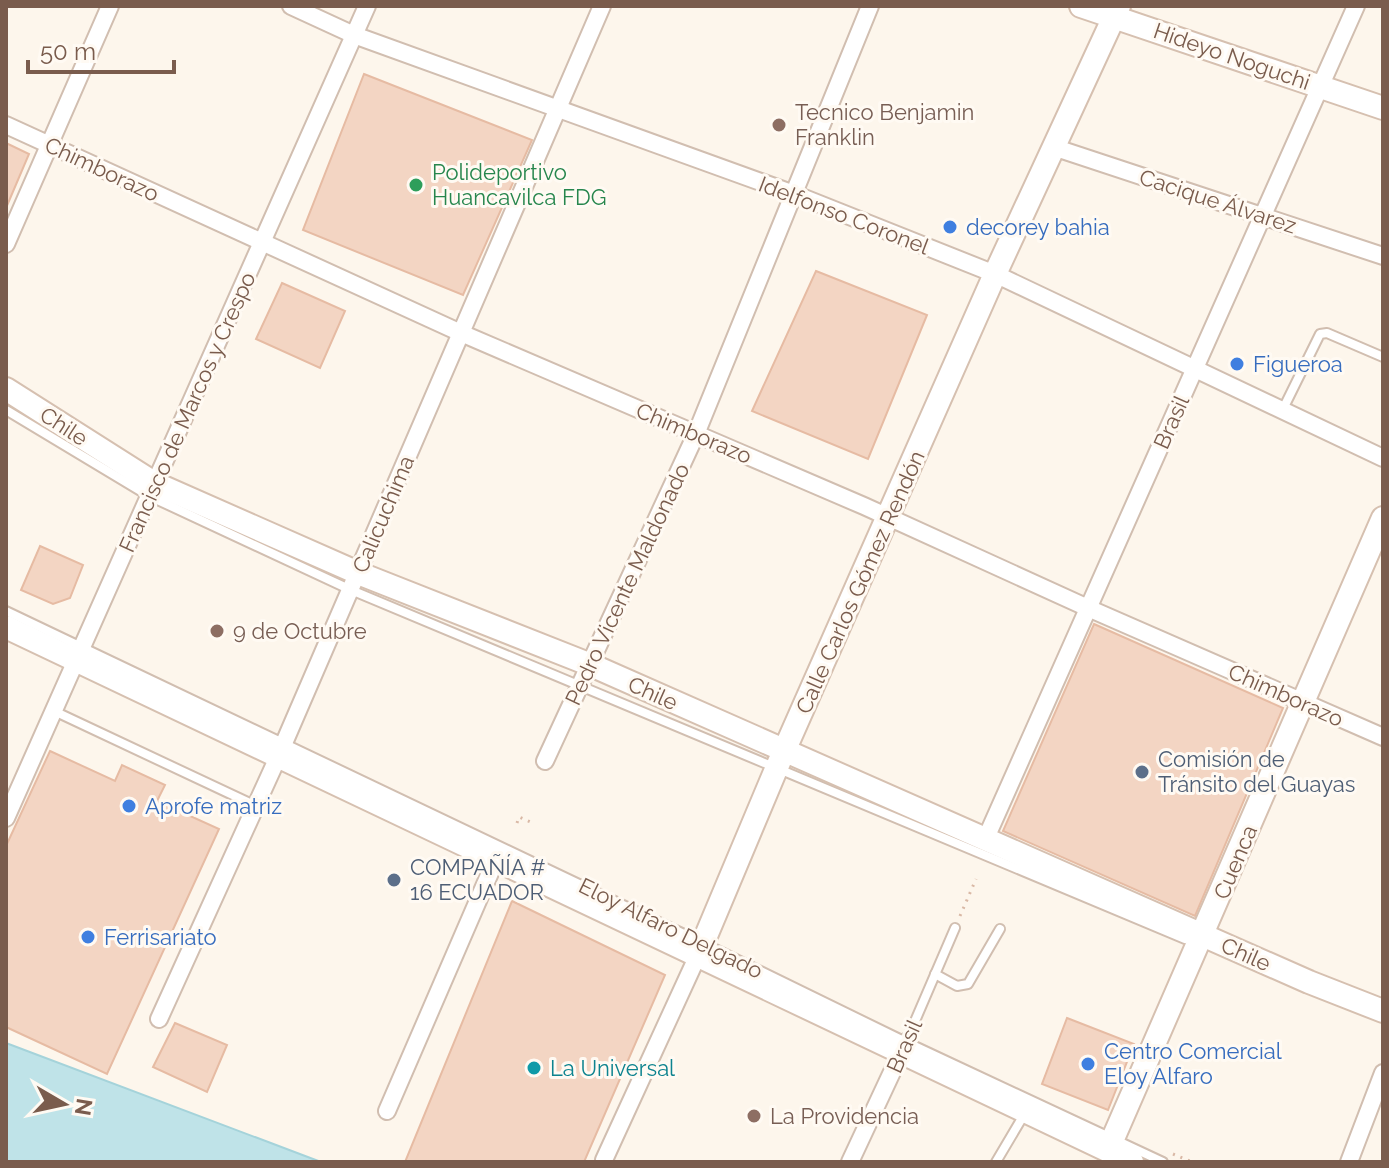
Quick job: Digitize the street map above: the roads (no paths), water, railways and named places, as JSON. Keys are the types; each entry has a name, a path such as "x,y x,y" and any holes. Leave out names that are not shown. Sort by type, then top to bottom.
{"main road":[{"name":"Hideyo Noguchi","path":"1081,6 1117,11 1383,108"},
{"name":"Calle Carlos Gómez Rendón","path":"700,949 995,274 1117,11"},
{"name":"Chile","path":"6,389 152,490 354,581 591,665 781,759 986,838 1202,940 1383,1011"},
{"name":"Cuenca","path":"1108,1150 1202,940 1383,518"},
{"name":"Eloy Alfaro Delgado","path":"6,627 80,653 496,859 700,949 904,1047 1025,1112 1132,1162"}],"street":[{"path":"6,244 110,6"},
{"name":"Idelfonso Coronel","path":"291,6 354,35 794,194 995,274 1383,458"},
{"name":"Francisco de Marcos y Crespo","path":"6,818 367,6"},
{"name":"Calicuchima","path":"159,1019 281,750 602,6"},
{"name":"Pedro Vicente Maldonado","path":"545,761 696,434 870,6"},
{"name":"Brasil","path":"986,838 1356,6"},
{"name":"Chimborazo","path":"6,125 461,333 1383,737"},
{"name":"Cacique Álvarez","path":"1053,147 1383,256"},
{"path":"387,1111 496,859"},
{"name":"Calle Carlos Gómez Rendón","path":"604,1160 700,949"},
{"name":"Brasil","path":"850,1162 904,1047"},
{"path":"1349,1162 1383,1073"}],"lane":[{"path":"1283,409 1320,334 1327,333 1383,357"},
{"name":"Chile","path":"6,410 152,490"},
{"name":"Chile","path":"354,581 581,685 781,759 1202,940"},
{"name":"Eloy Alfaro Delgado","path":"6,611 80,653"},
{"path":"54,711 256,806"},
{"name":"Eloy Alfaro Delgado","path":"281,750 700,949"},
{"name":"Brasil","path":"904,1047 955,928"},
{"path":"935,974 957,986 968,984 1000,929"},
{"name":"Eloy Alfaro Delgado","path":"904,1047 1108,1150 1163,1162"},
{"path":"996,1162 1025,1112"}],"water":[{"path":"6,1043 321,1162 6,1162"}],"place":[{"name":"Tecnico Benjamin Franklin","path":"779,125"},
{"name":"Polideportivo Huancavilca FDG","path":"416,185"},
{"name":"decorey bahia","path":"950,227"},
{"name":"Figueroa","path":"1237,364"},
{"name":"9 de Octubre","path":"217,631"},
{"name":"Comisión de Tránsito del Guayas","path":"1142,772"},
{"name":"Aprofe matriz","path":"129,806"},
{"name":"COMPAÑÍA # 16 ECUADOR","path":"394,880"},
{"name":"Ferrisariato","path":"88,937"},
{"name":"Centro Comercial Eloy Alfaro","path":"1088,1064"},
{"name":"La Universal","path":"534,1068"},
{"name":"La Providencia","path":"754,1116"}]}
